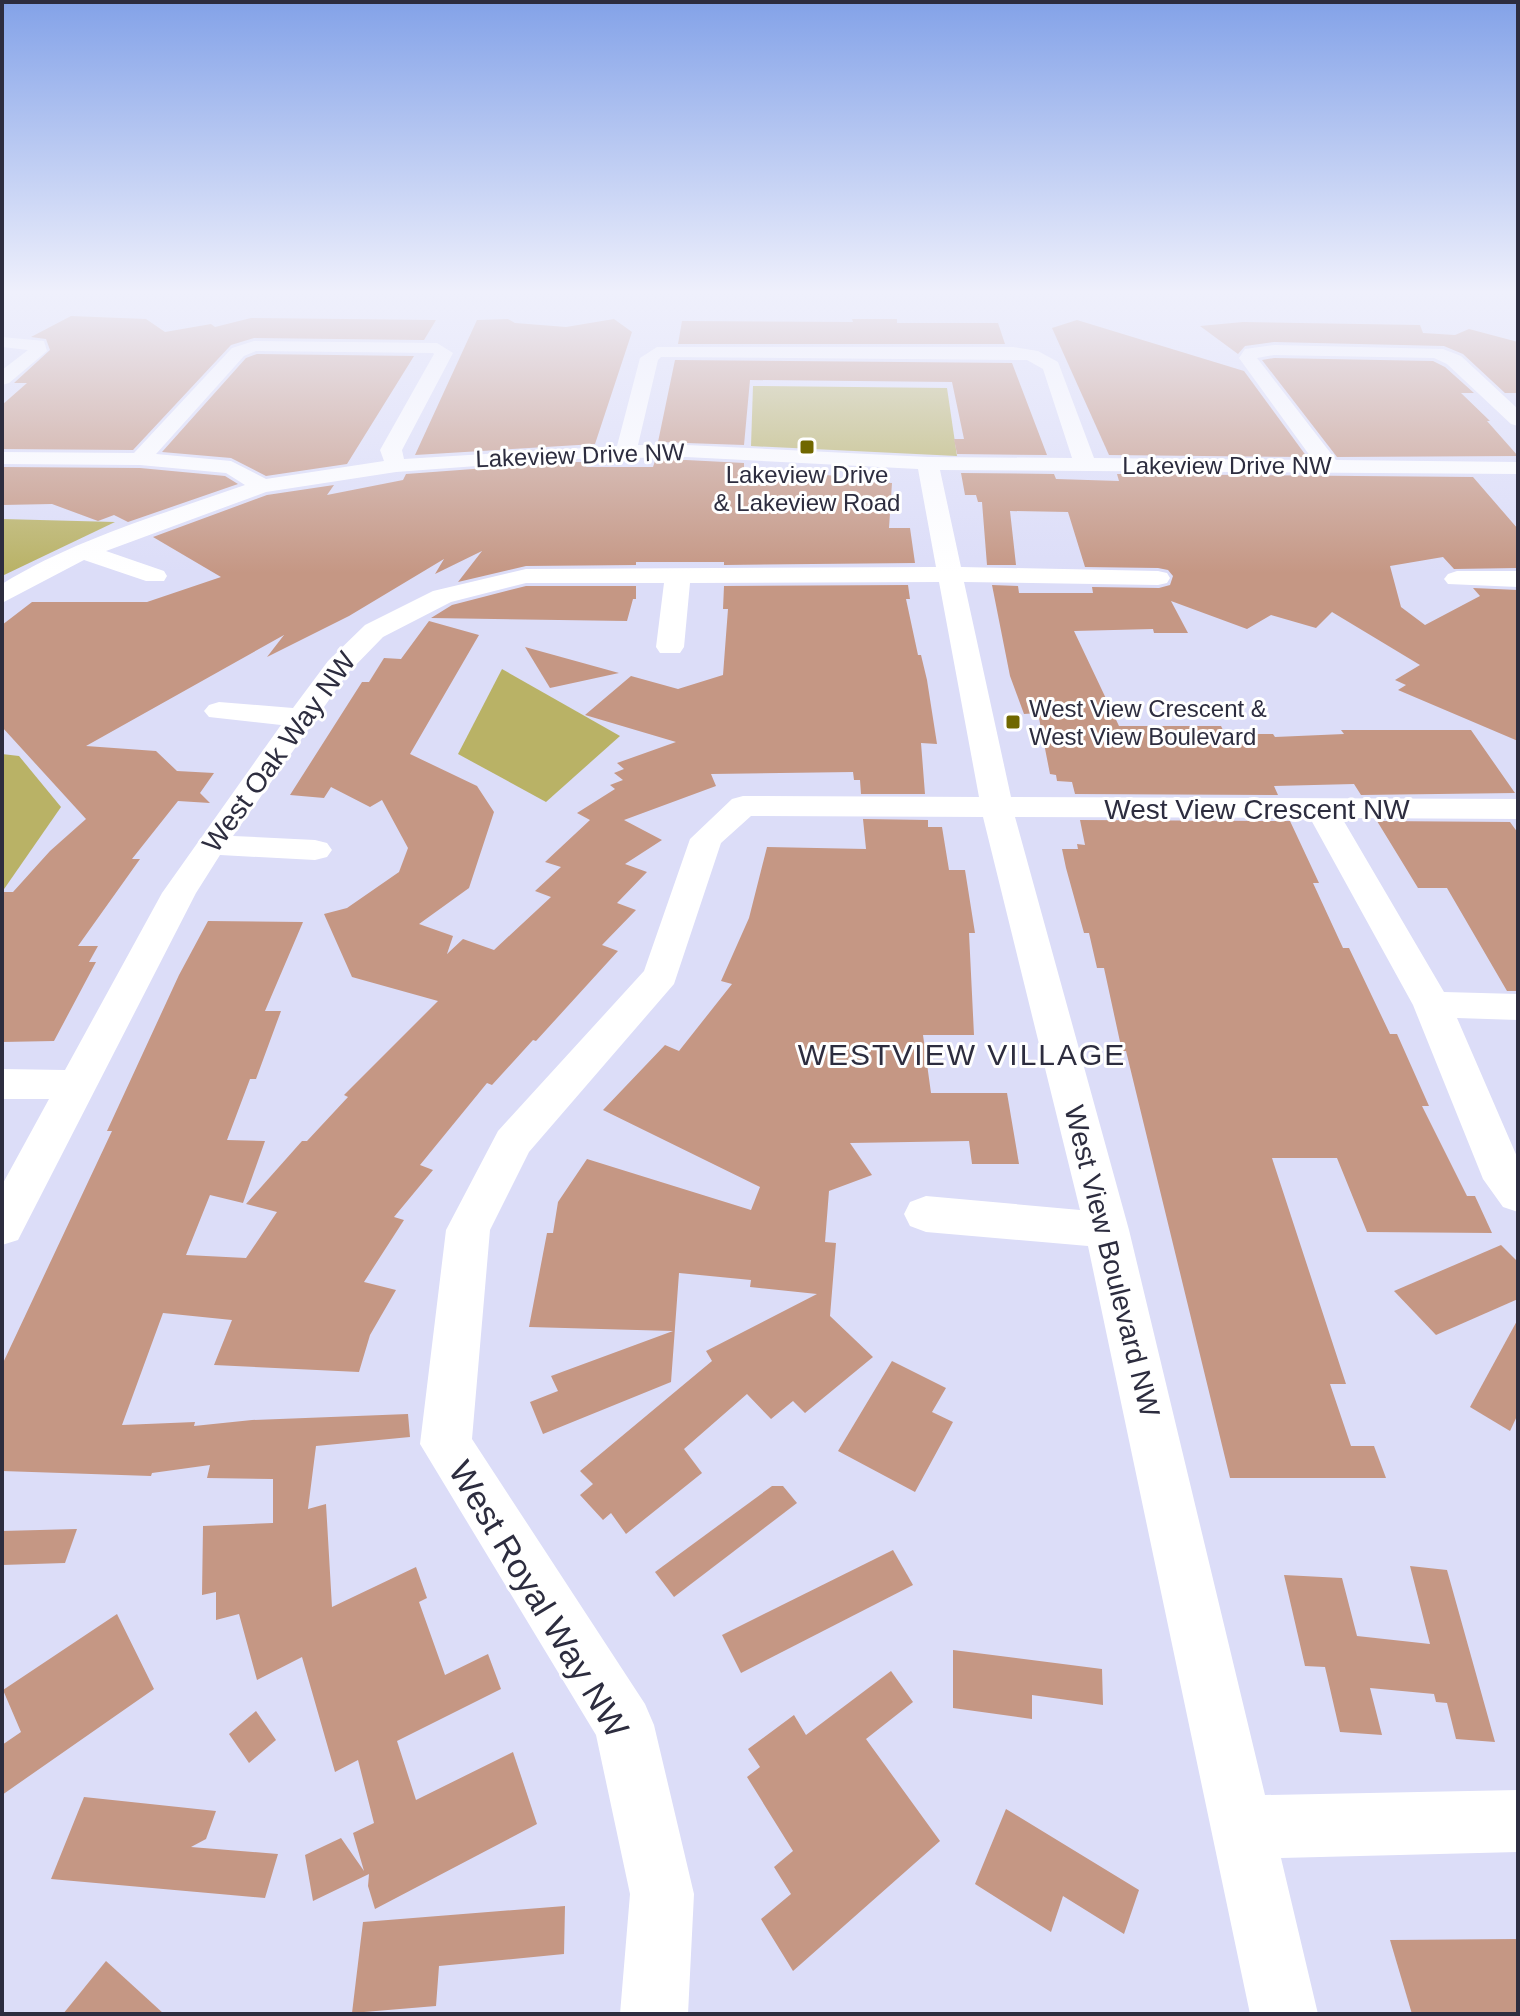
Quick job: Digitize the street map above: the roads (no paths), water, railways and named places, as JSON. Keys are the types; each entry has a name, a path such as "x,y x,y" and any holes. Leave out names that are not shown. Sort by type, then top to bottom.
{"street":[{"path":"140,459 209,384"},
{"path":"396,466 391,450 427,384"},
{"path":"626,451 643,384"},
{"path":"1057,384 1085,464"},
{"path":"1267,384 1329,466"},
{"path":"1480,384 1518,420"},
{"name":"Lakeview Drive NW","path":"2,595 83,551 262,486 396,466 496,457 626,451 779,454 928,463 1518,468"},
{"path":"2,458 140,459 231,467 262,486"},
{"name":"West View Boulevard NW","path":"928,463 997,808 1107,1230 1284,2014"},
{"path":"83,551 155,576"},
{"path":"670,647 678,574"},
{"name":"West Oak Way NW","path":"2,1227 163,920 210,845 355,646 394,618 442,596 526,576 950,574 1158,578"},
{"path":"1457,579 1518,579"},
{"path":"219,711 303,718"},
{"name":"West Royal Way NW","path":"654,2014 662,1894 624,1725 446,1444 468,1230 513,1142 661,975 706,839 743,806 997,808"},
{"name":"West View Crescent NW","path":"997,808 1518,809"},
{"path":"1321,809 1432,1005 1505,1179 1518,1195"},
{"path":"210,845 315,850"},
{"path":"1432,1005 1518,1007"},
{"path":"2,1084 75,1085"},
{"path":"926,1214 1107,1230"},
{"path":"1244,1827 1518,1821"}],"place":[{"name":"Lakeview Drive & Lakeview Road","path":"807,447"},
{"name":"West View Crescent & West View Boulevard","path":"1013,722"}],"district":[{"name":"WESTVIEW VILLAGE","path":"962,1054"}]}
